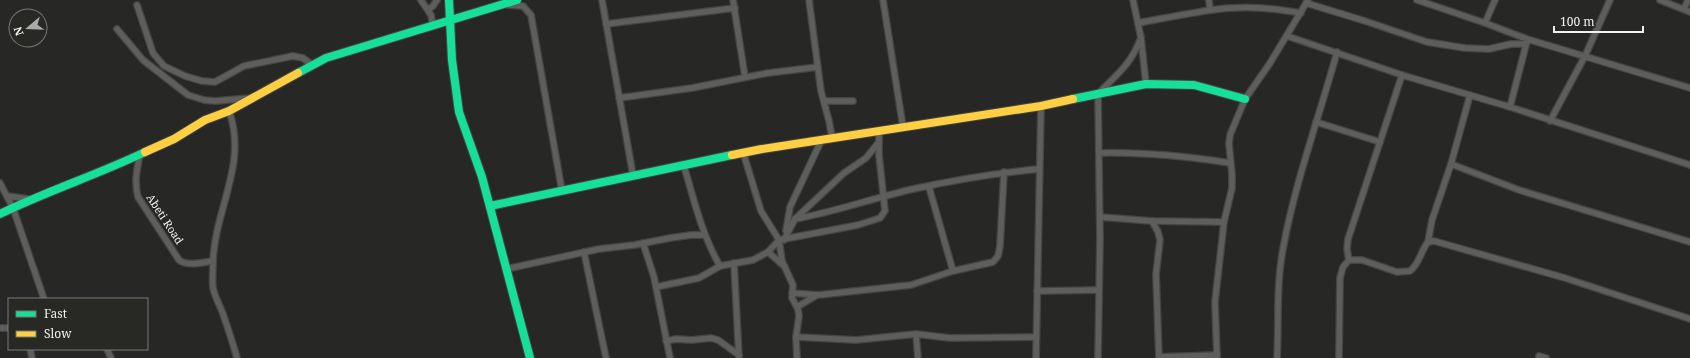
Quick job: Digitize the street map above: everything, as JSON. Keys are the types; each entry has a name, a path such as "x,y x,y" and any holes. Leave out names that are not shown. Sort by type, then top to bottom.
{"street":[{"path":"421,0 428,10 433,26"},
{"path":"428,10 437,0"},
{"path":"449,0 449,19 454,76 459,112 482,177 530,358"},
{"path":"0,214 31,199 118,165 174,139 205,120 229,111 312,65 338,54 411,31 433,26 449,19 517,0"},
{"path":"602,0 633,175"},
{"path":"733,0 745,77"},
{"path":"809,0 818,67 832,137"},
{"path":"883,0 903,127"},
{"path":"1133,0 1138,23 1146,84"},
{"path":"1209,0 1210,10"},
{"path":"1417,0 1485,23 1527,41 1585,56 1690,88"},
{"path":"1485,23 1495,0"},
{"path":"1550,121 1585,56 1610,0"},
{"path":"1660,0 1690,12"},
{"path":"1684,9 1688,0"},
{"path":"1152,221 1158,232 1160,240 1156,274 1159,358 1217,356 1215,302 1224,222 1232,188 1230,135 1245,99 1287,36 1307,2 1427,42 1465,48 1489,49 1527,41"},
{"path":"137,5 153,53 164,66 202,82 215,82 244,66 293,56 298,56 312,65"},
{"path":"498,5 523,6 531,15 562,191"},
{"path":"606,24 735,8"},
{"path":"1138,23 1210,10 1260,8 1301,13"},
{"path":"117,29 143,60 188,95 204,100 215,101 251,98"},
{"path":"1287,36 1402,75 1510,107 1690,165"},
{"path":"1098,358 1100,217 1098,94 1133,57 1140,38"},
{"path":"1510,107 1527,41"},
{"path":"1277,358 1279,272 1282,249 1302,167 1337,52"},
{"path":"620,98 654,94 768,73 818,67"},
{"path":"1349,260 1348,239 1402,75"},
{"path":"490,206 633,175 684,166 743,152 832,137 1041,106 1146,84 1194,85 1245,99"},
{"path":"1339,358 1340,278 1343,266 1349,260 1362,260 1397,272 1406,272 1410,271 1418,263 1423,249 1428,242 1432,220 1451,164 1470,95"},
{"path":"824,100 853,101"},
{"path":"1036,358 1041,106"},
{"path":"229,111 235,132 234,165 229,189 217,224 213,261 213,282 215,294 237,358"},
{"path":"1316,122 1380,142"},
{"path":"783,239 858,225 880,218 885,211 880,167 879,131"},
{"path":"797,358 796,337 799,316 797,307 792,298 793,285 785,268 783,239 790,207 822,139"},
{"path":"656,286 699,278 720,266 747,262 768,252 783,239 795,219 844,173 866,158 879,142"},
{"path":"743,152 761,211 783,239"},
{"path":"1099,153 1152,153 1230,163"},
{"name":"Abeti Road","path":"140,154 136,177 136,188 143,206 181,262 188,263 213,261"},
{"path":"1451,164 1519,190 1690,242"},
{"path":"684,166 692,197 705,235 720,266"},
{"path":"795,219 848,208 884,197 929,187 1004,172 1039,169"},
{"path":"792,293 818,295 902,287 953,271 993,262 998,256 1002,223 1004,172"},
{"path":"0,183 13,208 44,298"},
{"path":"929,187 953,271"},
{"path":"7,196 31,199"},
{"path":"1100,217 1152,221 1224,222"},
{"path":"506,269 584,252 691,235 705,235"},
{"path":"1428,242 1440,242 1565,278 1690,319"},
{"path":"643,243 656,286 670,358"},
{"path":"584,252 606,358"},
{"path":"768,252 785,268"},
{"path":"734,263 739,356"},
{"path":"1037,291 1099,290"},
{"path":"797,307 818,295"},
{"path":"796,337 856,340 916,334 950,338 1036,337"},
{"path":"916,334 918,358"},
{"path":"666,341 676,339 692,340 711,338 718,340 739,356"},
{"path":"1539,356 1546,358"}],"traffic: fast":[{"path":"449,0 452,60 459,112 482,177 530,358"},
{"path":"298,73 326,58 517,0"},
{"path":"1073,99 1146,84 1194,85 1245,99"},
{"path":"0,214 145,152"},
{"path":"490,206 732,155"}],"traffic: slow":[{"path":"145,152 174,139 205,120 229,111 298,73"},
{"path":"732,155 762,149 1041,106 1073,99"}]}
